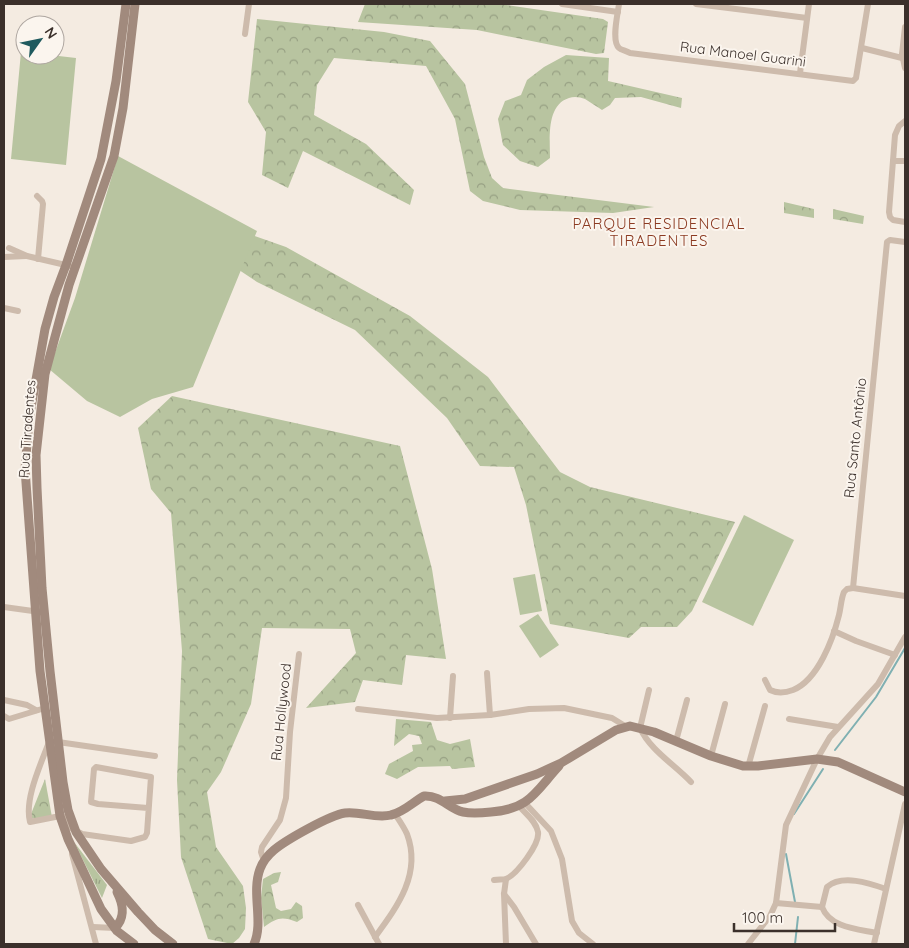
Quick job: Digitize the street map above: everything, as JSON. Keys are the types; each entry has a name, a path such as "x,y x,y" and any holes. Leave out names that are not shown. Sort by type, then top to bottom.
{"street":[{"name":"Rua Tiradentes","path":"114,884 76,832 66,800 54,741 40,709 25,469 29,419 42,368 57,325 88,200 102,155 116,81 126,4"},
{"name":"Rua Tiradentes","path":"71,267 98,204 113,161 126,86 135,4"},
{"path":"245,34 249,4"},
{"path":"562,4 618,12 619,4"},
{"path":"696,4 807,18"},
{"path":"800,73 809,4"},
{"path":"868,4 862,48 902,58"},
{"name":"Rua Manoel Guarini","path":"618,12 615,35 616,44 619,49 630,53 853,81 856,78 862,48"},
{"path":"905,27 902,46 902,58 905,68"},
{"path":"116,81 126,86"},
{"path":"905,121 896,131 889,212 894,221 905,222"},
{"path":"102,155 113,161"},
{"path":"894,161 905,161"},
{"path":"37,196 43,204 38,259"},
{"path":"88,200 98,204"},
{"name":"Rua Santo Antônio","path":"834,631 844,592 847,589 853,588 888,242 890,240 905,242"},
{"path":"9,248 27,256 71,267"},
{"path":"4,257 27,256"},
{"path":"4,308 18,311"},
{"name":"Rua Tiradentes","path":"42,368 36,455 42,588 60,816 96,944"},
{"path":"32,588 42,588"},
{"path":"853,588 905,596"},
{"path":"4,607 44,612"},
{"path":"765,680 769,688 777,693 799,687 808,679 818,665 834,631 895,655"},
{"path":"748,944 770,916 776,903 786,824 817,759 838,727 878,684 905,639"},
{"name":"Rua Hollywood","path":"264,861 261,852 262,848 280,820 284,808 299,654"},
{"path":"487,673 490,716"},
{"path":"450,718 453,676"},
{"path":"649,690 640,728 649,742 691,782"},
{"path":"4,700 40,709"},
{"path":"676,741 687,700"},
{"path":"711,756 725,704"},
{"path":"748,767 765,706"},
{"path":"358,709 415,717 450,718 490,716 529,709 564,708 612,718 625,726 640,728 711,756 748,767 817,759 845,764 905,792"},
{"path":"5,720 40,709"},
{"path":"789,719 838,727"},
{"path":"254,944 258,930 256,888 260,869 264,861 275,849 288,841 338,814 353,813 387,816 396,814 424,796 435,797 457,804 561,763 625,726"},
{"name":"Rua Tiradentes","path":"54,741 31,795 28,810 30,822 60,816"},
{"path":"54,741 155,756"},
{"path":"457,804 463,812 475,813 502,811 522,805 561,763"},
{"path":"66,800 60,816 64,817 76,832 95,837 131,841 145,837 147,833 151,776 96,767 94,768 91,802 148,808"},
{"path":"537,774 542,780 542,784"},
{"path":"874,944 905,804"},
{"path":"506,944 504,894 506,878 530,853 538,838 536,826 522,805"},
{"path":"522,805 551,831 562,859 572,921 579,932 593,944"},
{"path":"375,937 399,904 410,875 411,854 407,834 396,814"},
{"path":"86,847 95,837"},
{"name":"Rua Tiradentes","path":"68,840 101,909 115,928 134,944"},
{"path":"494,880 506,878"},
{"path":"876,933 841,925 824,912 822,907 827,887 838,880 855,881 886,889"},
{"path":"92,928 115,928 121,919 123,912 122,903 114,884"},
{"path":"114,884 155,930 173,944"},
{"path":"504,894 536,944"},
{"path":"776,903 822,907"},
{"path":"358,905 379,944"}],"green space":[{"path":"365,4 499,4 603,19 608,22 604,53 596,54 477,30 358,22"},
{"path":"257,19 384,32 430,41 465,84 484,157 492,178 503,188 654,207 613,213 520,210 483,201 470,191 455,119 426,66 334,58 317,85 314,115 366,144 414,190 410,205 303,151 288,188 262,175 266,132 248,102"},
{"path":"566,55 609,58 608,81 682,98 681,108 641,97 615,98 610,105 602,110 583,98 569,98 556,108 553,115 550,133 550,158 538,167 520,161 503,145 498,119 505,101 521,95 527,80 544,67"},
{"path":"65,57 76,58 66,165 11,159 20,65 65,65"},
{"path":"118,156 257,231 193,387 152,399 120,417 87,401 49,369 75,298"},
{"path":"136,194 286,247 410,316 488,377 560,472 590,487 735,522 692,611 677,627 641,627 629,638 550,624 526,505 514,467 480,466 447,418 355,330 257,282 194,240"},
{"path":"784,202 814,209 814,218 784,213"},
{"path":"833,209 864,216 863,224 833,219"},
{"path":"172,396 400,446 432,569 446,659 406,655 402,685 363,680 355,702 306,708 356,653 350,629 262,628 251,704 221,772 207,792 216,847 243,886 246,908 245,929 232,944 208,939 181,857 177,780 182,651 171,513 151,489 138,428"},
{"path":"744,515 794,540 753,626 702,602"},
{"path":"535,574 542,611 520,615 513,578"},
{"path":"538,614 559,645 540,658 519,626"},
{"path":"396,719 431,722 437,740 450,744 470,739 475,767 452,769 450,766 418,767 397,779 385,774 389,764 413,751 412,745 422,744 419,736 409,734 394,746"},
{"path":"45,779 52,817 29,819"},
{"path":"74,842 107,885 102,898"},
{"path":"281,872 278,882 271,885 276,908 281,911 291,909 296,902 302,906 303,918 297,922 279,919 264,927 261,898 263,879 274,873"}],"waterway":[{"path":"835,750 876,697 905,648"},
{"path":"794,814 823,769"},
{"path":"786,854 795,902"},
{"path":"795,944 798,917"}],"district":[{"name":"PARQUE RESIDENCIAL TIRADENTES","path":"659,232"}]}
